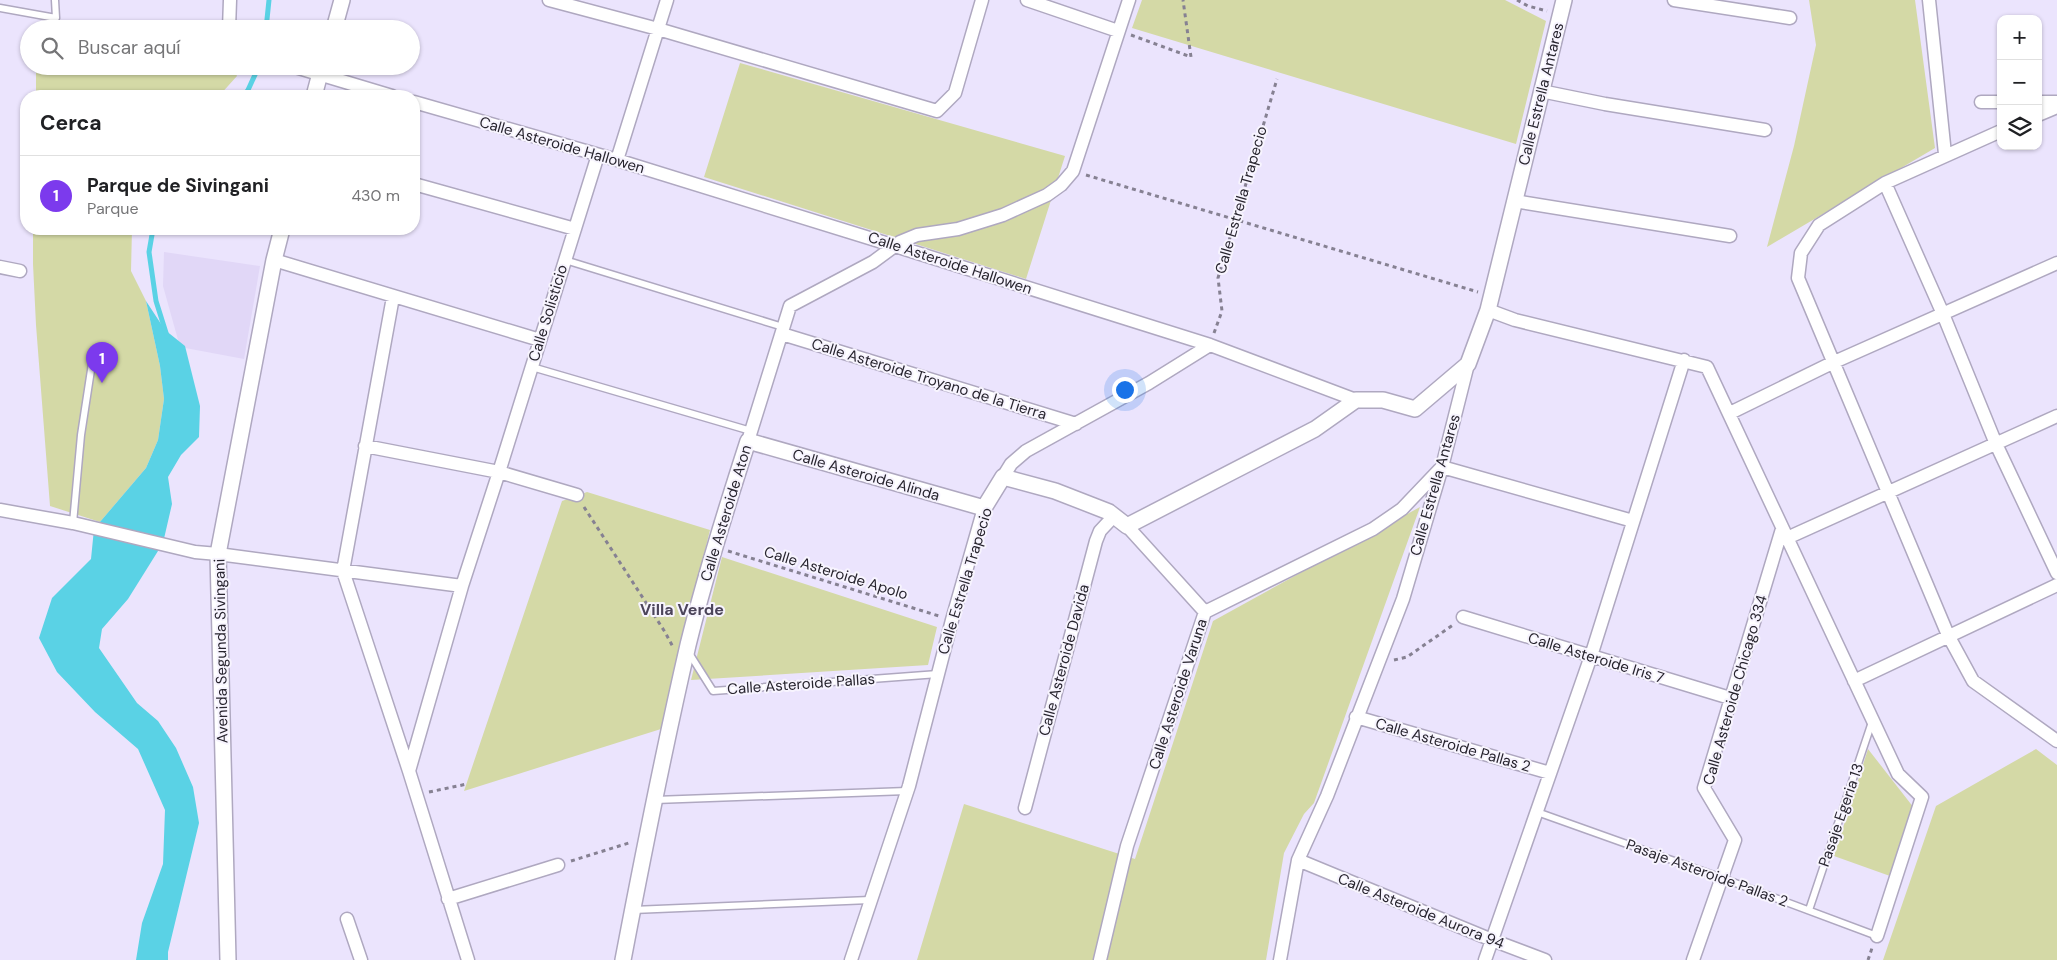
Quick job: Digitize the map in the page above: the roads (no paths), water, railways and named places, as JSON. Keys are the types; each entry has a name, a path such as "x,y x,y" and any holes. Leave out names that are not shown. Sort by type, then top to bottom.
{"street":[{"path":"229,20 230,0"},
{"path":"336,20 342,0"},
{"path":"550,0 658,29 937,111 955,93 982,0"},
{"path":"617,160 667,0"},
{"path":"1027,0 1118,31 1129,0"},
{"path":"1674,0 1790,18"},
{"path":"1929,0 1945,154"},
{"name":"Calle Estrella Antares","path":"1280,960 1298,860 1327,796 1403,599 1442,467 1468,364 1489,302 1562,7"},
{"name":"Calle Asteroide Aton","path":"624,960 647,838 687,650 714,547 790,306 873,262 900,242 917,235 958,228 1003,215 1047,195 1062,185 1073,171 1118,31"},
{"path":"316,90 320,75"},
{"path":"332,75 375,90"},
{"path":"1541,91 1605,104 1765,130"},
{"path":"1981,102 1997,102"},
{"path":"2042,102 2057,102"},
{"name":"Calle Asteroide Hallowen","path":"420,104 617,160 1210,345 1356,400 1383,400 1415,408 1468,364"},
{"path":"2042,113 2057,107"},
{"path":"1997,133 1945,154 1885,183 1819,225 1801,253 1798,278 1948,636 1973,681 2057,741"},
{"name":"Calle Solisticio","path":"409,771 462,586 500,472 598,155"},
{"path":"1885,183 1943,314 1996,444 2057,573"},
{"path":"420,186 575,229"},
{"path":"1514,201 1730,236"},
{"name":"Avenida Segunda Sivingani","path":"228,960 218,554 274,260 280,235"},
{"path":"274,260 540,340"},
{"path":"1730,413 1832,363 2057,263"},
{"path":"0,267 20,271"},
{"path":"393,297 343,571 409,771 468,960"},
{"path":"1489,302 1515,320 1684,360 1707,368 1730,413 1784,533 1898,774 1922,797 1876,936"},
{"name":"Calle Asteroide Troyano de la Tierra","path":"782,330 1076,424"},
{"name":"Calle Estrella Trapecio","path":"851,960 907,791 984,508 1011,464 1026,451 1149,383 1210,345"},
{"path":"1485,960 1591,656 1684,360"},
{"path":"1127,526 1315,429 1356,400"},
{"path":"1784,533 1888,492 2057,416"},
{"name":"Calle Asteroide Alinda","path":"749,436 984,508"},
{"path":"366,446 500,472 576,495"},
{"path":"1442,467 1633,522"},
{"name":"Calle Asteroide Varuna","path":"1100,960 1127,846 1205,612 1373,529 1402,509 1442,467"},
{"path":"1003,477 1055,491 1114,516 1127,526 1205,612"},
{"path":"0,510 73,524 195,552 462,586"},
{"name":"Calle Asteroide Davida","path":"1025,808 1096,541 1100,531 1114,516"},
{"name":"Calle Asteroide Chicago 334","path":"1693,960 1735,840 1704,788 1730,698 1784,533"},
{"path":"1854,680 2057,585"},
{"name":"Calle Asteroide Iris 7","path":"1463,617 1730,698"},
{"name":"Calle Asteroide Pallas 2","path":"1356,717 1550,773"},
{"name":"Calle Asteroide Aurora 94","path":"1298,860 1545,960"},
{"path":"448,899 558,865"},
{"path":"347,919 361,960"}],"lane":[{"path":"0,8 56,18 54,0"},
{"name":"Calle Asteroide Troyano de la Tierra","path":"565,260 782,330"},
{"path":"73,524 81,435 93,357"},
{"name":"Calle Asteroide Alinda","path":"532,367 749,436"},
{"name":"Calle Asteroide Pallas","path":"687,650 713,691 938,674"},
{"name":"Pasaje Egeria 13","path":"1809,910 1873,721"},
{"path":"655,800 907,791"},
{"name":"Pasaje Asteroide Pallas 2","path":"1536,812 1722,878 1876,936"},
{"path":"633,910 870,900"}],"water":[{"path":"146,301 165,330 185,346 200,406 199,437 181,455 168,477 172,504 163,543 128,599 102,629 99,648 137,703 158,721 176,748 193,787 199,823 168,952 168,960 136,960 142,923 163,864 165,810 138,749 95,712 57,672 39,638 52,598 91,559 94,529 146,468 158,440 164,399 160,366"}],"waterway":[{"path":"267,20 269,0"},
{"path":"248,90 255,75"},
{"path":"152,235 149,252 156,301 167,336"}],"place":[{"name":"Parque de Sivingani","path":"102,383"}],"district":[{"name":"Villa Verde","path":"682,609"}]}
